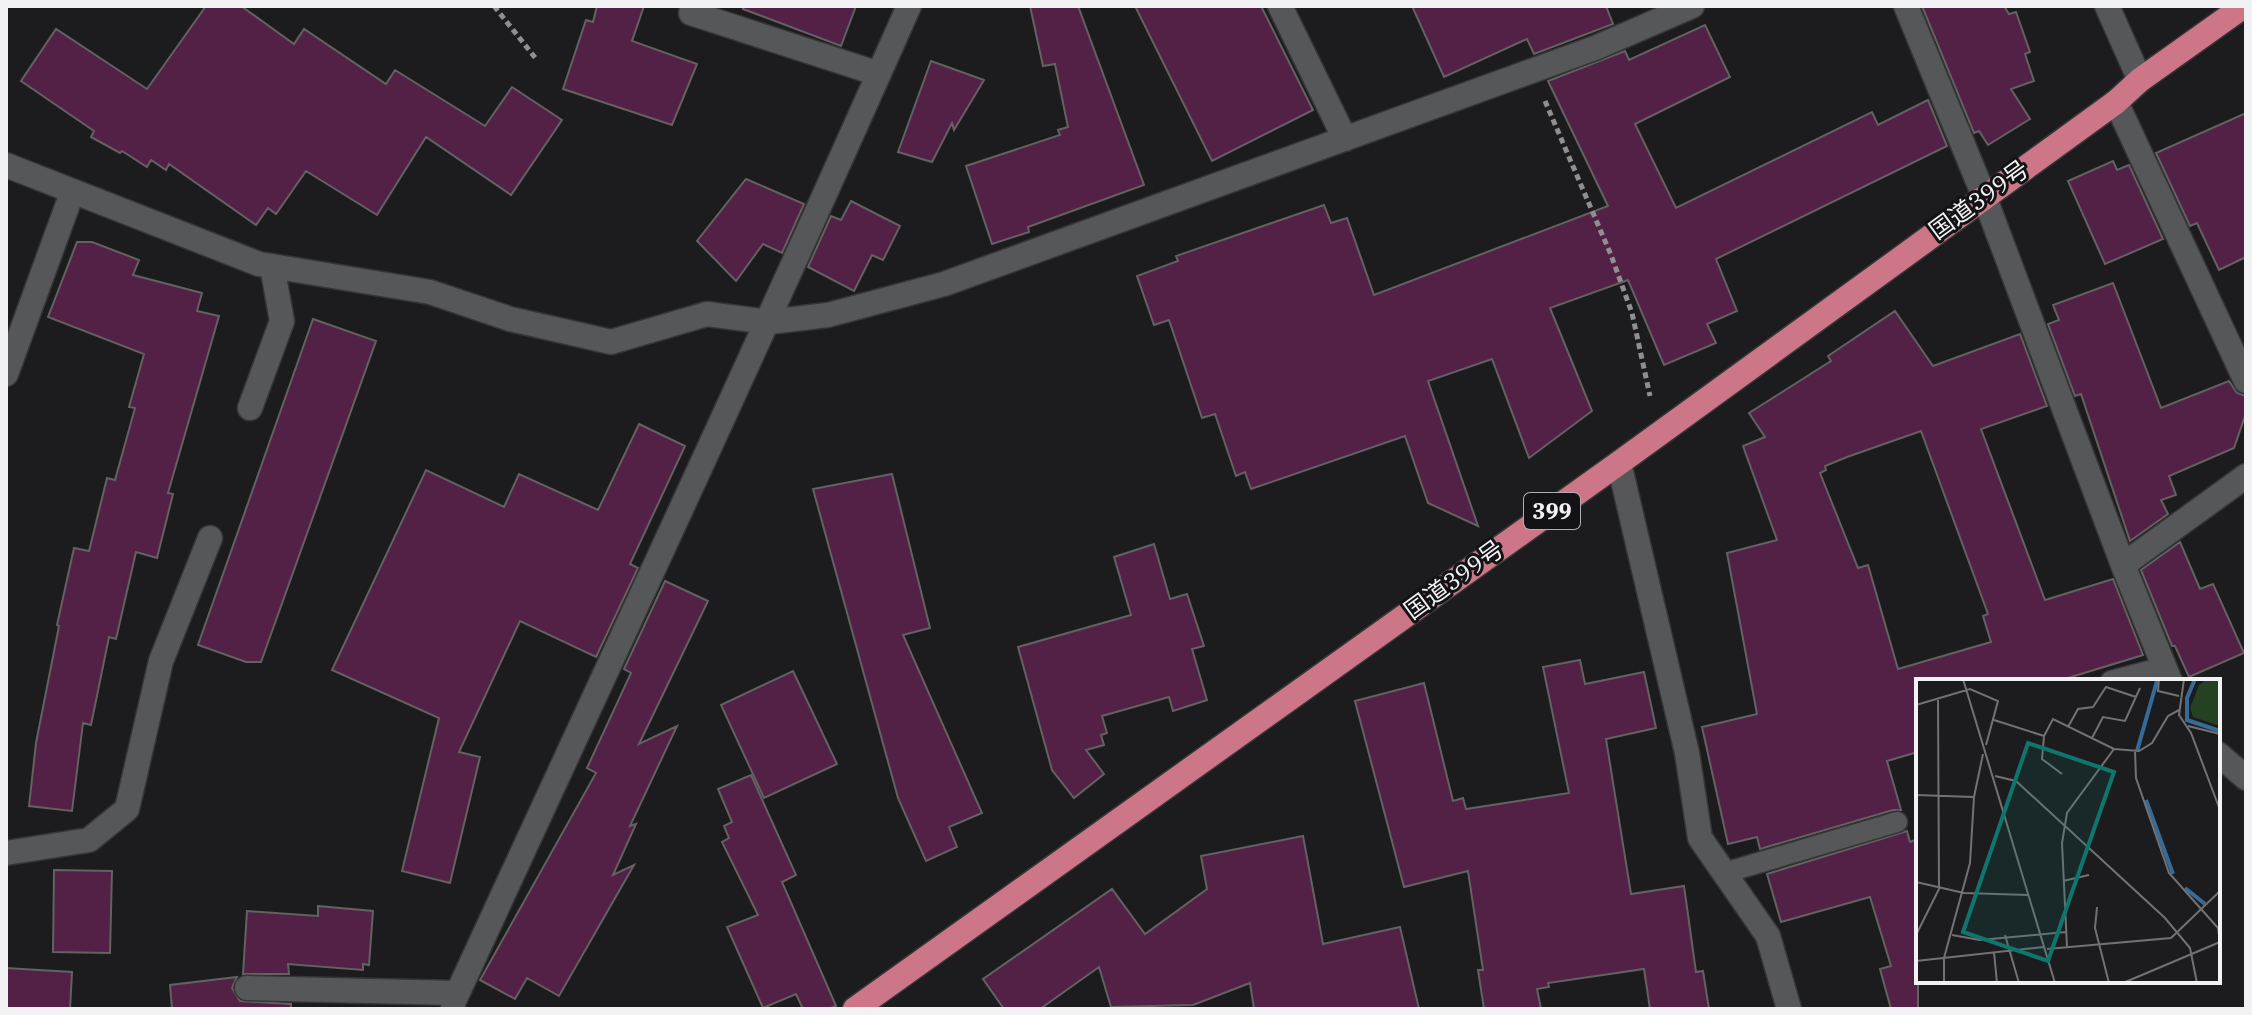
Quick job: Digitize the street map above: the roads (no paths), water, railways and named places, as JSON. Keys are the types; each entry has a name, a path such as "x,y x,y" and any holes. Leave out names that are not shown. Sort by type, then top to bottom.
{"highway":[{"name":"国道399号","path":"855,1009 1619,463 2244,6"}],"street":[{"path":"247,988 455,1001 769,322 909,6"},
{"path":"1280,6 1345,139"},
{"path":"6,165 259,264 430,292 510,319 611,342 707,314 769,322 828,315 944,284 1595,48 1692,6"},
{"path":"1906,6 1984,196 2167,674"},
{"path":"2107,6 2140,80"},
{"path":"691,13 879,74"},
{"path":"2116,102 2246,381"},
{"path":"6,374 72,193"},
{"path":"250,408 282,321 272,266"},
{"path":"1619,463 1687,753 1700,838 1768,936 1789,1009"},
{"path":"2123,565 2246,476"},
{"path":"6,853 89,840 127,809 161,661 210,538"},
{"path":"2220,756 2246,778"}],"lane":[{"path":"2127,679 2167,674"},
{"path":"1724,873 1897,822"}]}
